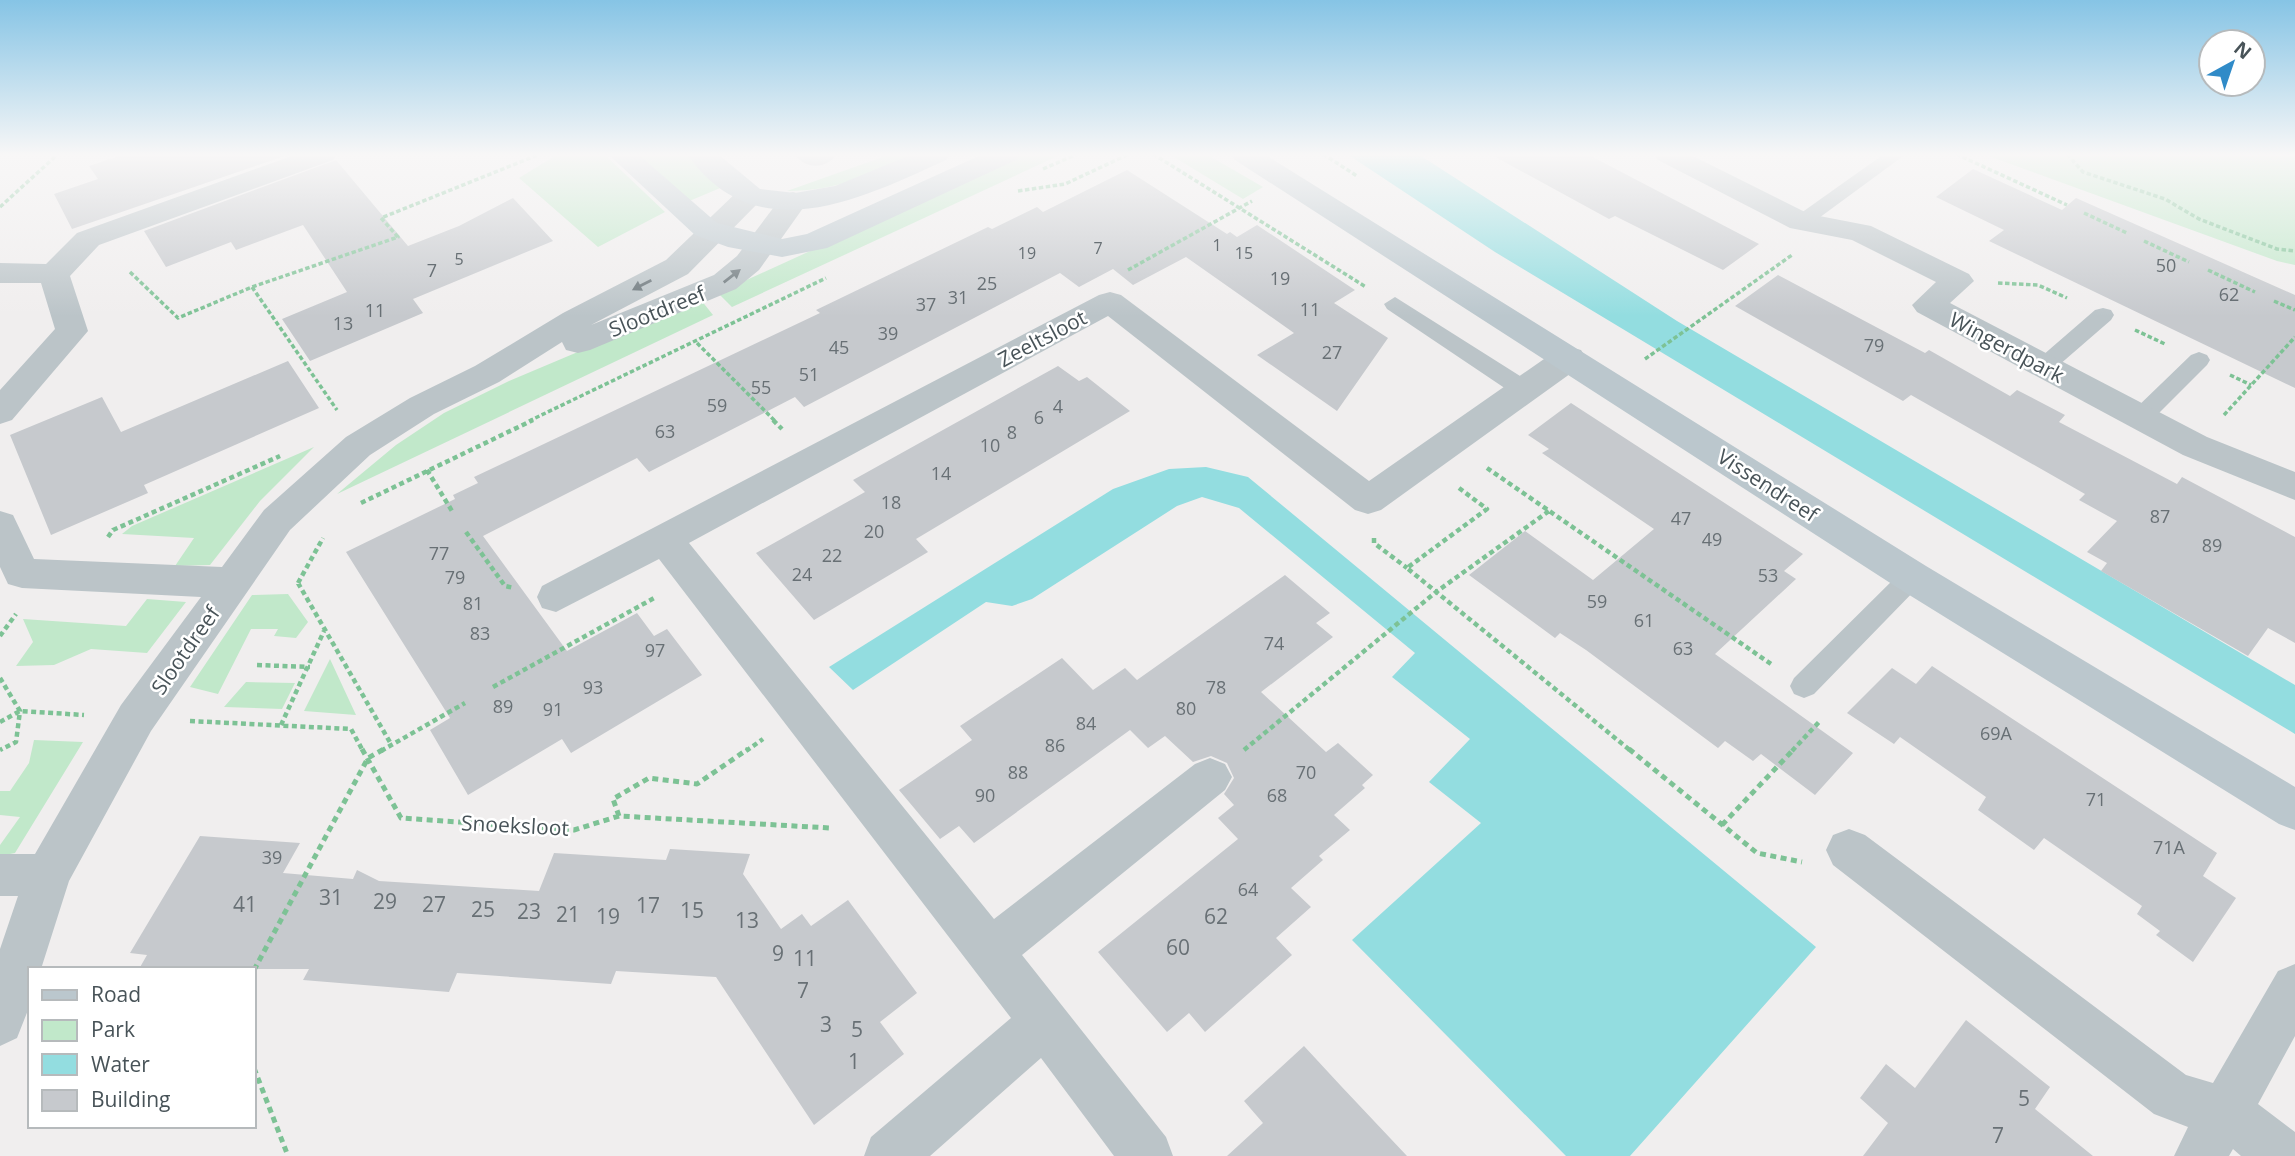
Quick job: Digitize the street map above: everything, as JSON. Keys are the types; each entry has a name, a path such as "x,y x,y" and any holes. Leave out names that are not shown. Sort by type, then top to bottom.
{"street":[{"path":"0,273 54,274 88,239 174,208"},
{"path":"682,208 706,229 782,248 816,241 888,208"},
{"name":"Slootdreef","path":"487,374 601,334 726,282 746,208"},
{"name":"Slootdreef","path":"0,1021 48,876 136,718 277,520 358,446 422,407 487,374 574,320 738,239 783,208"},
{"name":"Vissendreef","path":"1332,208 1912,578 2295,810"},
{"name":"Wingerdpark","path":"1774,208 1801,222 1860,232 1958,281 1928,305 2196,446 2295,487"},
{"path":"0,412 72,331 54,274"},
{"name":"Zeeltsloot","path":"556,597 1110,302 1368,500 1569,358"},
{"path":"0,525 22,573 232,583"},
{"path":"665,538 800,714 898,832 988,953 1045,1022 1147,1156"},
{"path":"988,953 1210,777"},
{"path":"1830,857 2172,1096 2227,1113 2284,1156"},
{"path":"0,875 48,876"},
{"path":"2200,1156 2227,1113 2295,988"},
{"path":"890,1156 1045,1022"}],"lane":[{"path":"1801,222 1821,208"},
{"path":"1395,304 1523,389"},
{"path":"2043,367 2103,315"},
{"path":"2141,417 2199,360"},
{"path":"1804,687 1912,578"}],"path":[{"path":"130,272 178,318 252,287 398,237 381,218 406,208"},
{"path":"2180,208 2199,219 2277,249 2295,251"},
{"path":"1110,302 1110,281 1237,209 1395,304"},
{"path":"2084,213 2127,233"},
{"path":"1637,365 1704,315 1834,227"},
{"path":"2144,241 2189,262"},
{"path":"2208,270 2255,292"},
{"path":"358,505 831,275"},
{"path":"252,287 348,426 358,446"},
{"path":"2274,301 2295,310"},
{"path":"2196,446 2293,343 2295,337"},
{"path":"697,342 813,460"},
{"path":"1449,442 1804,687 1820,724 1722,825"},
{"path":"0,636 31,592 85,568 113,530 286,454"},
{"path":"427,470 452,511"},
{"path":"1454,485 1487,509 1407,568 1757,853 1830,857"},
{"path":"1210,777 1436,592 1549,511"},
{"path":"329,527 298,583 391,744"},
{"path":"466,532 505,586 556,597"},
{"path":"1374,543 1384,535"},
{"path":"494,687 694,576"},
{"path":"281,726 324,631"},
{"path":"257,665 310,667"},
{"path":"0,678 20,711 16,741 0,750"},
{"path":"256,967 368,758 465,703"},
{"path":"619,816 613,799 649,779 697,784 800,714"},
{"name":"Snoeksloot","path":"223,722 351,729 401,818 574,830 619,816 898,832"},
{"path":"256,1073 288,1156"}],"green space":[{"path":"553,208 661,208 665,212 598,247"},
{"path":"905,208 946,208 732,307 718,293"},
{"path":"2131,208 2295,208 2295,265 2277,261"},
{"path":"701,300 713,315 337,494 396,445 444,413 509,381"},
{"path":"314,447 260,501 210,565 175,566 194,538 122,534 132,526"},
{"path":"288,594 308,622 296,638 274,636 278,629 251,629 218,694 190,687 252,595"},
{"path":"147,599 186,602 147,653 91,649 54,665 16,666 33,642 23,619 126,626"},
{"path":"330,659 356,715 304,711"},
{"path":"246,682 295,683 282,709 224,707"},
{"path":"34,740 83,742 15,853 0,856 0,845 20,817 0,815 0,791 10,791 29,763"}],"water":[{"path":"1428,208 1502,208 1677,321 2295,685 2295,734 1495,252"},
{"path":"1206,467 1248,477 1816,947 1630,1156 1566,1156 1352,940 1481,823 1429,782 1470,739 1392,677 1415,653 1239,508 1202,497 1177,506 1032,599 1012,606 986,602 853,690 829,667 1113,489 1169,469"}],"building":[{"path":"61,208 133,208 72,229"},
{"path":"206,208 376,208 408,246 459,226 494,208 522,208 553,241 413,299 423,313 310,361 282,319 347,292 303,225 236,250 231,242 166,267 144,231"},
{"path":"1035,208 1043,212 1051,208 1186,208 1227,234 1230,232 1237,237 1257,225 1355,290 1334,303 1388,338 1337,411 1257,355 1294,333 1186,257 1133,285 1113,269 1079,287 1060,273 804,407 795,397 649,472 637,458 483,536 567,651 637,613 654,636 667,629 702,675 571,753 562,739 468,795 430,730 450,718 346,552 455,499 453,495 478,483 474,477 820,313 816,310 988,227 992,229"},
{"path":"1589,208 1690,208 1759,244 1723,270 1615,216 1609,219"},
{"path":"1959,208 2098,208 2295,295 2295,388 1989,241 2004,230"},
{"path":"1778,275 1925,353 1929,350 2010,396 2017,390 2065,415 2059,422 2177,484 2182,477 2295,537 2295,643 2268,628 2248,656 2101,571 2107,563 2087,552 2117,521 2079,500 2085,494 1911,395 1903,401 1735,306"},
{"path":"288,361 319,408 144,485 148,493 51,535 10,435 102,397 121,432"},
{"path":"1058,366 1079,381 1087,377 1130,411 916,539 928,552 814,620 756,553 865,492 853,480"},
{"path":"1571,403 1803,554 1784,571 1796,579 1715,654 1853,753 1815,795 1761,754 1753,761 1725,741 1718,748 1586,650 1560,633 1555,638 1469,575 1525,531 1593,580 1654,529 1542,453 1549,449 1528,435"},
{"path":"1285,575 1330,613 1316,623 1333,637 1261,692 1326,752 1338,743 1373,775 1362,785 1365,788 1334,815 1350,830 1319,856 1323,860 1291,888 1311,907 1276,938 1292,955 1205,1032 1189,1013 1167,1032 1098,952 1238,839 1218,818 1234,805 1224,794 1234,778 1227,763 1211,756 1193,762 1165,736 1148,748 1130,730 974,843 959,826 940,839 899,790 972,740 960,726 1062,658 1093,690 1125,668 1137,680"},
{"path":"1932,666 2217,853 2203,876 2236,898 2193,962 2156,935 2160,931 2137,914 2142,906 2044,838 2034,850 1978,810 1986,797 1900,737 1894,744 1847,713 1892,668 1916,684"},
{"path":"200,836 300,843 283,873 353,879 357,870 379,881 539,891 554,853 666,860 670,849 750,854 743,874 781,929 802,914 811,926 848,900 917,993 880,1022 904,1054 814,1125 716,977 616,971 611,984 457,973 449,992 303,980 309,969 140,967 147,955 130,953"},
{"path":"1966,1020 2050,1087 2035,1109 2093,1156 1863,1156 1888,1123 1860,1098 1886,1064 1915,1088"},
{"path":"1304,1046 1407,1156 1227,1156 1263,1123 1244,1101"}]}
